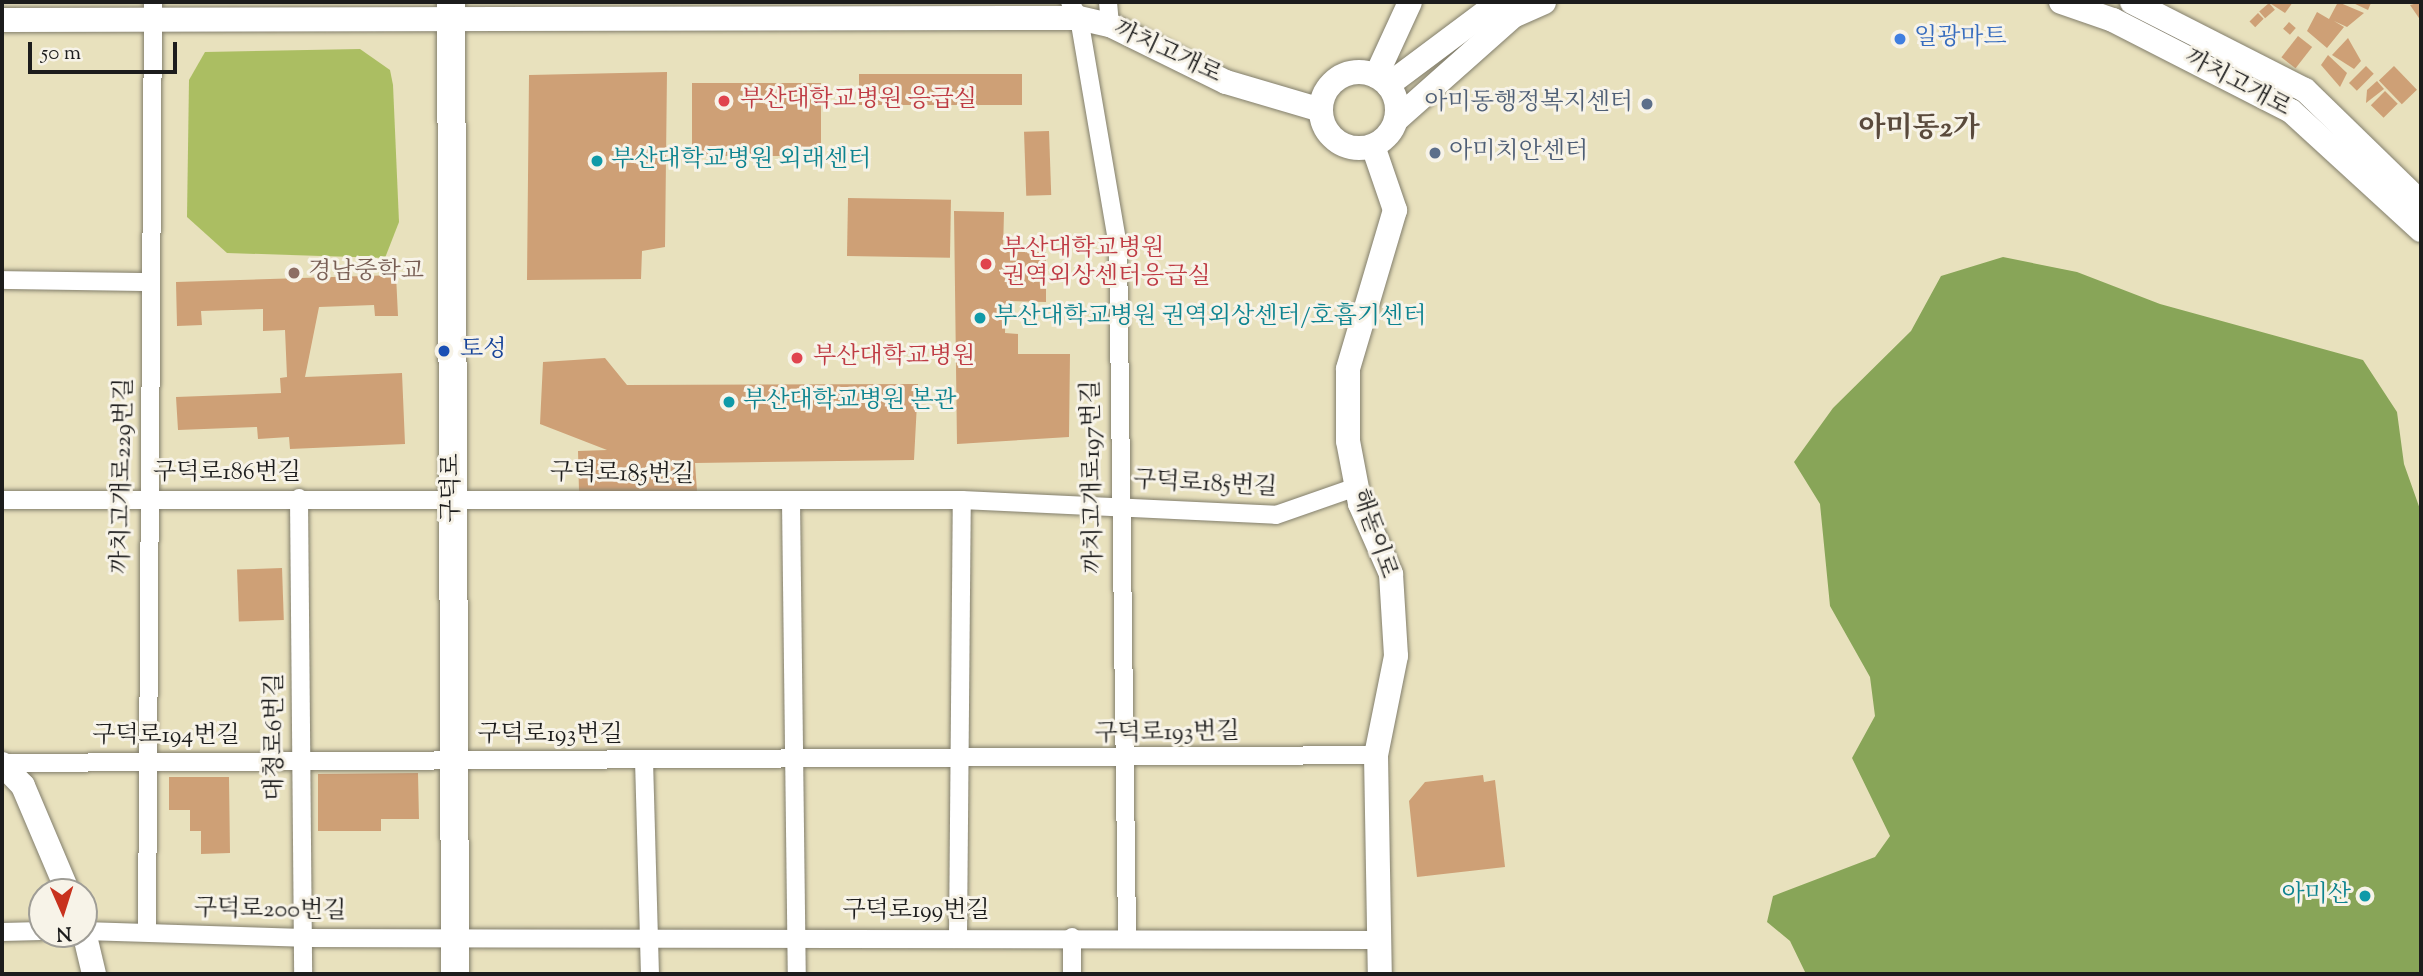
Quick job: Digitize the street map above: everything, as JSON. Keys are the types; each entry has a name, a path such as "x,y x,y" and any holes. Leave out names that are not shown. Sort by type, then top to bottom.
{"main road":[{"name":"구덕로","path":"451,11 455,974"}],"street":[{"path":"1396,120 1382,80 1410,2"},
{"path":"1499,2 1438,47 1382,80 1339,78 1321,110 1338,142 1373,146 1396,120 1513,16 1544,2"},
{"name":"까치고개로","path":"2061,2 2113,20 2291,111 2421,230"},
{"path":"2132,2 2155,7 2305,90 2421,203"},
{"name":"까치고개로","path":"2,20 153,11 1075,10 1109,13 1226,82 1321,110"},
{"name":"까치고개로197번길","path":"1075,10 1118,247 1118,505 1127,939"},
{"name":"까치고개로229번길","path":"147,932 146,762 153,11"},
{"path":"1396,35 1410,50 1438,47"},
{"name":"해돋이로","path":"1373,146 1395,210 1348,369 1348,441 1356,487 1391,575 1395,629 1396,656 1376,755 1377,940 1380,974"},
{"path":"2,280 151,282"},
{"name":"구덕로185번길","path":"453,498 791,502 962,500 1118,505 1286,515 1356,487"},
{"name":"대청로6번길","path":"299,498 303,974"},
{"name":"구덕로186번길","path":"2,500 453,498"},
{"path":"958,936 962,500"},
{"path":"791,502 797,974"},
{"name":"구덕로193번길","path":"456,761 959,762 1376,755"},
{"name":"구덕로193번길","path":"644,760 650,974"},
{"name":"구덕로194번길","path":"2,763 456,761"},
{"path":"2,763 61,878"},
{"path":"2,932 28,931"},
{"name":"구덕로200번길","path":"98,931 303,938 455,935"},
{"name":"구덕로199번길","path":"455,935 1377,940"},
{"path":"1072,937 1072,974"},
{"path":"88,948 94,974"}],"green space":[{"path":"360,49 390,70 393,85 399,222 385,258 227,253 187,217 189,80 205,52"},
{"path":"2003,257 2077,272 2160,304 2363,360 2397,412 2404,464 2421,512 2421,974 1806,974 1790,941 1767,922 1773,896 1875,857 1890,836 1852,758 1875,716 1870,677 1830,606 1820,504 1794,462 1833,408 1911,331 1941,276"}],"building":[{"path":"2268,2 2293,2 2285,13"},
{"path":"2338,2 2364,13 2347,27 2334,21 2344,27 2327,48 2307,31 2317,12 2329,19"},
{"path":"2351,2 2369,2 2371,3 2368,10"},
{"path":"2421,2 2421,21 2410,5"},
{"path":"2269,3 2275,10 2265,18 2259,12"},
{"path":"2258,13 2264,19 2255,27 2250,21"},
{"path":"2289,22 2296,28 2290,35 2283,29"},
{"path":"2298,36 2312,47 2296,68 2281,57"},
{"path":"2348,38 2361,61 2354,69 2332,55"},
{"path":"2328,55 2347,73 2340,87 2321,65"},
{"path":"2366,66 2374,74 2357,91 2349,83"},
{"path":"2394,66 2417,90 2402,104 2379,81"},
{"name":"부산대학교병원 외래센터","path":"667,72 665,247 642,251 641,279 527,280 529,75"},
{"path":"859,74 1022,74 1022,105 859,105"},
{"path":"2377,81 2384,89 2366,103 2367,90"},
{"path":"692,83 821,83 821,156 692,156"},
{"path":"2385,91 2398,104 2384,118 2371,105"},
{"path":"1049,131 1051,195 1026,196 1024,132"},
{"path":"848,198 951,200 950,258 847,256"},
{"name":"부산대학교병원 권역외상센터/호흡기센터","path":"954,211 1004,212 1003,252 1046,252 1046,302 1006,301 1005,333 1018,334 1018,354 1070,354 1069,437 957,444"},
{"path":"396,275 398,316 375,316 374,305 319,307 305,377 402,373 405,444 290,449 289,437 258,439 257,427 178,430 176,397 281,393 280,378 287,377 285,330 263,331 263,309 201,311 202,325 177,326 176,282"},
{"name":"부산대학교병원 본관","path":"605,358 627,385 918,384 914,460 695,463 697,491 579,492 578,451 607,450 540,424 543,362"},
{"path":"282,568 284,620 239,622 237,570"},
{"path":"418,773 419,819 381,819 381,831 318,831 318,774"},
{"path":"1483,775 1484,782 1495,780 1505,867 1417,877 1409,801 1425,782"},
{"path":"169,777 229,777 230,853 201,854 201,831 190,831 190,810 169,810"}],"place":[{"name":"일광마트","path":"1900,39"},
{"name":"부산대학교병원 응급실","path":"724,101"},
{"name":"아미동행정복지센터","path":"1647,104"},
{"name":"아미치안센터","path":"1435,153"},
{"name":"부산대학교병원 외래센터","path":"597,161"},
{"name":"부산대학교병원 권역외상센터응급실","path":"986,264"},
{"name":"경남중학교","path":"294,273"},
{"name":"부산대학교병원 권역외상센터/호흡기센터","path":"980,318"},
{"name":"토성","path":"444,351"},
{"name":"부산대학교병원","path":"797,358"},
{"name":"부산대학교병원 본관","path":"729,402"},
{"name":"아미산","path":"2365,896"}],"district":[{"name":"아미동2가","path":"1919,129"}]}
